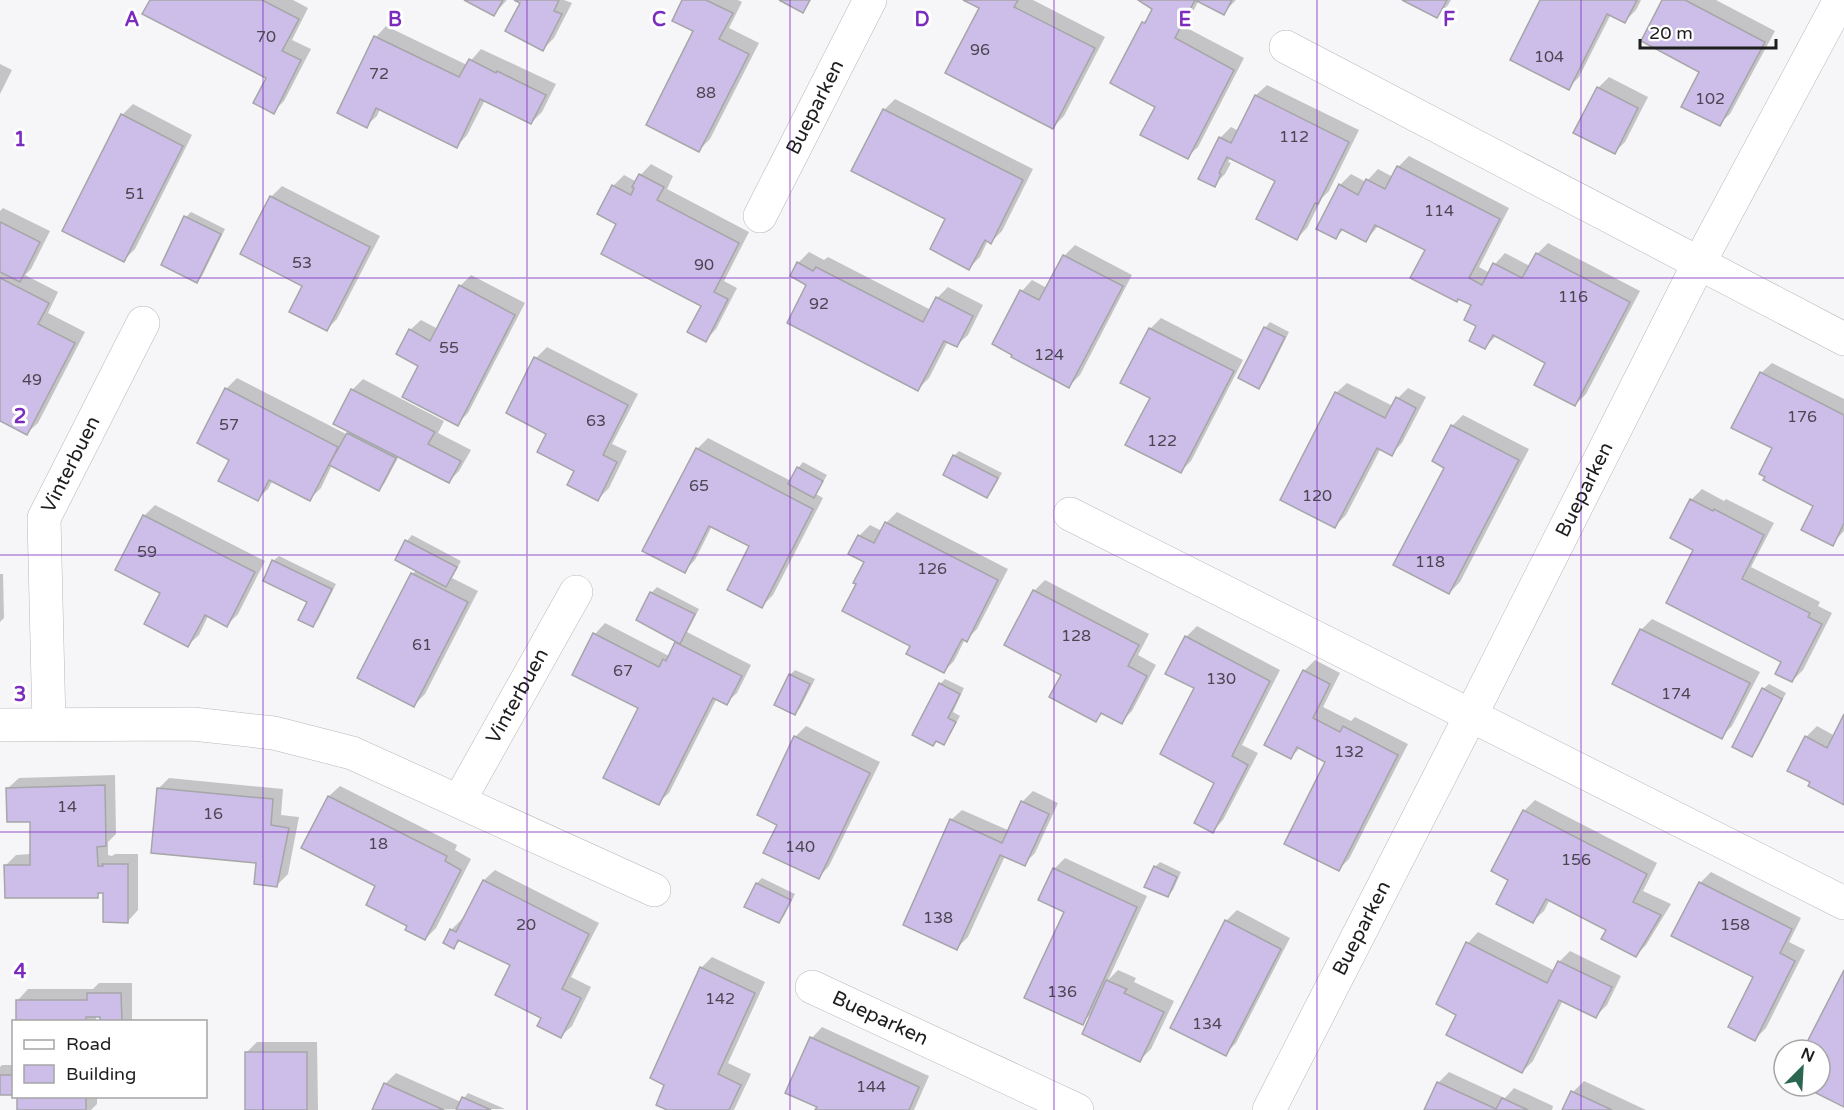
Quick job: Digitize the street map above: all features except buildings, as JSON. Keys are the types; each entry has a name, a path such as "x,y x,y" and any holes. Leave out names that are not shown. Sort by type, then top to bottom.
{"street":[{"name":"Bueparken","path":"759,216 870,0"},
{"name":"Bueparken","path":"1269,1110 1699,263 1840,0"},
{"path":"1286,47 1844,339"},
{"name":"Vinterbuen","path":"49,724 44,518 143,323"},
{"path":"1070,514 1844,903"},
{"name":"Vinterbuen","path":"459,801 576,592"},
{"path":"0,725 193,724 274,733 352,753 654,890"},
{"name":"Bueparken","path":"812,987 1077,1110"}]}
